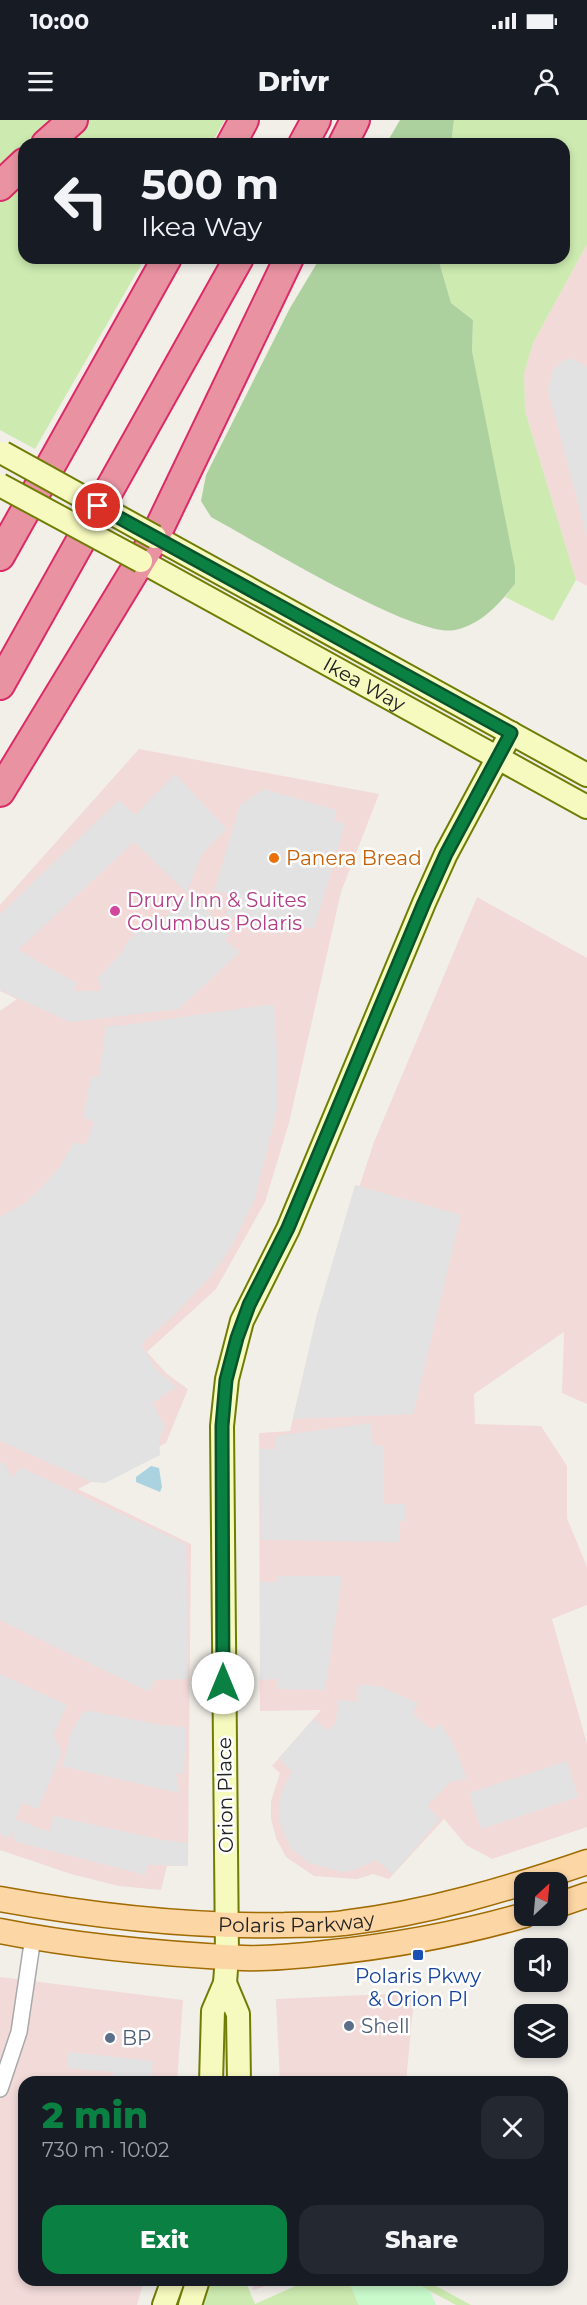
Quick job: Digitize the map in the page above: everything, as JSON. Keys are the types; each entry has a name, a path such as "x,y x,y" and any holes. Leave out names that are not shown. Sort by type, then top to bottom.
{"highway":[{"path":"53,138 73,120"},
{"path":"234,138 244,120"},
{"path":"306,138 316,120"},
{"path":"346,138 356,120"},
{"path":"0,186 18,169"},
{"path":"0,556 164,264"},
{"path":"0,685 236,264"},
{"path":"0,792 155,537 286,264"}],"main road":[{"name":"Ikea Way","path":"2,453 587,775"},
{"name":"Ikea Way","path":"0,485 587,807"},
{"name":"Orion Place","path":"211,2076 213,2011 225,1983 228,1926 222,1426 226,1380 242,1321 288,1228 424,903 511,733"},
{"name":"Polaris Parkway","path":"0,1899 66,1911 228,1926 342,1924 404,1914 507,1887 587,1862"},
{"path":"568,1902 587,1895"},
{"name":"Polaris Parkway","path":"0,1931 140,1952 227,1956 300,1955 429,1940 514,1918"},
{"name":"Orion Place","path":"225,1983 238,2014 239,2076"},
{"path":"164,2305 171,2286"},
{"path":"190,2305 196,2286"}],"street":[{"path":"0,2089 19,2032 33,1937"}],"shaded area":[{"path":"587,244 587,586 576,580 525,411 524,374 533,343"},
{"path":"566,359 573,359 587,367 587,537 548,390 553,369"},
{"path":"139,749 379,794 341,892 289,1123 265,1202 216,1289 147,1352 167,1374 188,1389 166,1443 78,1489 191,1544 188,1866 167,1866 161,1890 119,1886 71,1874 0,1850 0,1011 17,999 0,991 0,905"},
{"path":"175,774 227,829 201,855 187,893 134,842 18,950 77,983 73,991 100,991 102,987 97,978 119,956 136,932 154,929 185,897 193,904 206,909 229,935 225,940 240,952 179,1009 70,1022 0,990 0,914 119,800 135,815"},
{"path":"264,789 336,810 334,821 345,824 314,929 275,920 272,927 226,915 230,894 214,891 240,805"},
{"path":"477,897 587,958 587,1404 562,1393 564,1332 474,1394 475,1424 541,1426 567,1466 567,1518 587,1567 587,1605 552,1619 587,1744 587,1827 492,1859 466,1845 444,1819 389,1879 373,1874 357,1879 314,1876 286,1857 276,1838 271,1819 271,1801 280,1773 272,1766 321,1710 260,1711 259,1433 290,1431 317,1315 374,1142"},
{"path":"274,1004 278,1106 255,1198 232,1246 212,1275 172,1317 141,1344 156,1369 176,1387 152,1403 165,1427 159,1439 160,1455 105,1483 92,1482 0,1441 0,1217 26,1202 43,1186 60,1166 74,1142 82,1145 86,1143 94,1122 83,1117 91,1077 99,1076 106,1026"},
{"path":"355,1185 461,1215 413,1414 293,1419 317,1315"},
{"path":"371,1423 373,1445 383,1446 384,1504 406,1504 406,1521 399,1521 399,1542 262,1540 259,1449 276,1449 276,1436"},
{"path":"3,1462 12,1476 15,1476 20,1467 186,1544 188,1679 155,1680 149,1692 0,1620 0,1463"},
{"path":"278,1576 342,1576 325,1690 277,1689 277,1679 260,1680 260,1582 278,1582"},
{"path":"0,1674 67,1705 53,1735 62,1752 38,1809 22,1803 15,1819 49,1832 54,1816 163,1840 188,1843 188,1866 148,1865 145,1875 13,1841 13,1831 9,1838 0,1834"},
{"path":"359,1684 382,1687 418,1703 412,1713 432,1730 439,1724 442,1726 453,1743 467,1779 450,1782 427,1806 440,1819 393,1874 376,1860 355,1870 343,1872 309,1863 291,1848 281,1827 279,1815 281,1792 292,1772 279,1758 314,1719 329,1731 336,1722 338,1700 357,1702"},
{"path":"91,1711 161,1725 186,1727 184,1774 176,1774 179,1793 62,1766 72,1731 82,1713"},
{"path":"567,1761 578,1797 481,1829 469,1793"},
{"path":"0,1977 183,2000 177,2076 18,2076 18,2286 142,2286 137,2305 0,2305"},
{"path":"409,1993 414,1998 407,2076 280,2076 276,1999"},
{"path":"68,2052 153,2061 152,2076 115,2076 112,2072 67,2068"},
{"path":"253,2286 266,2286 253,2290"}],"green space":[{"path":"0,120 50,120 30,138 18,138 18,149 0,166"},
{"path":"83,120 225,120 214,138 64,138"},
{"path":"400,120 454,120 452,138 390,138"},
{"path":"454,120 587,120 587,244 533,343 524,374 525,411 576,580 553,621 505,597 515,584 472,351 473,320 451,303 440,264 570,264 570,138 452,138"},
{"path":"18,183 18,264 142,264 35,449 0,430 0,201"},
{"path":"316,264 440,264 451,303 473,320 472,351 515,568 515,584 503,599 474,623 455,630 435,629 372,604 334,586 211,517 201,501 206,475 290,308"},
{"path":"210,2286 248,2286 255,2304 296,2286 351,2286 359,2305 200,2305"},
{"path":"351,2286 420,2286 430,2291 436,2305 359,2305"},
{"path":"420,2286 436,2286 471,2305 456,2305"}],"water":[{"path":"151,1466 159,1468 162,1487 160,1492 136,1482 136,1477"}],"place":[{"name":"Panera Bread","path":"274,858"},
{"name":"Drury Inn & Suites Columbus Polaris","path":"115,911"},
{"name":"Polaris Pkwy & Orion Pl","path":"418,1955"},
{"name":"Shell","path":"349,2026"},
{"name":"BP","path":"110,2038"}],"route":[{"path":"98,506 511,733 446,854 288,1228 242,1321 226,1380 223,1406 223,1683"}]}
